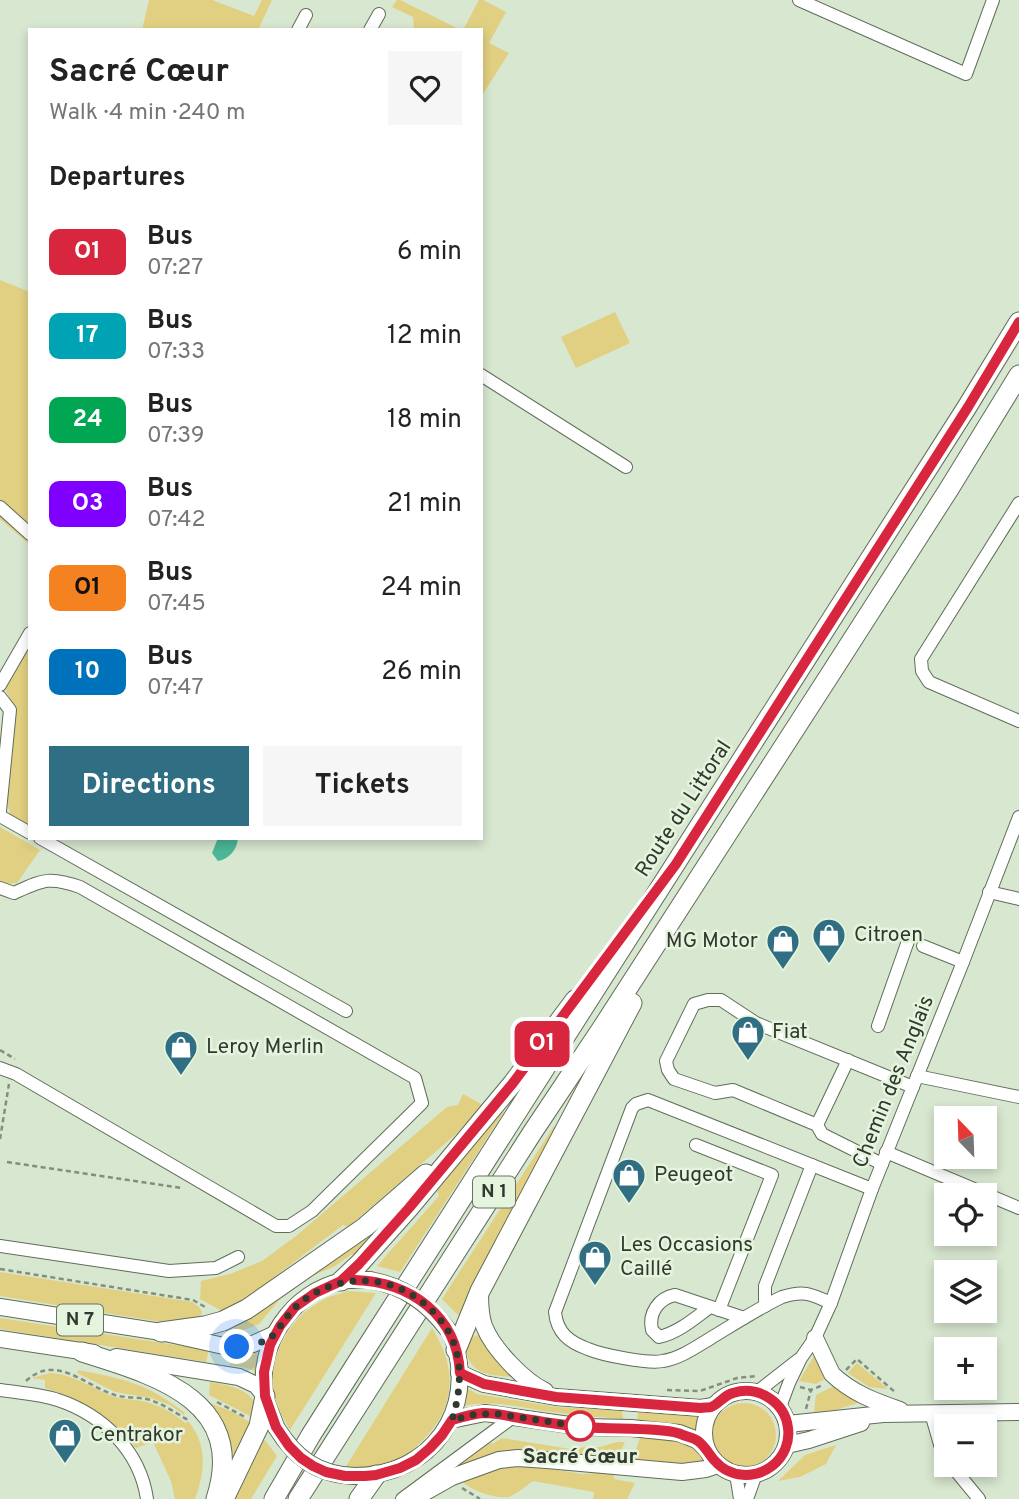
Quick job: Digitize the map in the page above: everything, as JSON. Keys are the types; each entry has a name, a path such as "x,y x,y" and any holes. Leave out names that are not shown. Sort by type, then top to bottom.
{"highway":[{"name":"Route du Littoral","path":"274,1499 357,1362 968,407 1019,321"},
{"name":"N 1","path":"298,1499 510,1166 693,888 942,500 1019,374"},
{"path":"341,1281 409,1208 513,1083 676,864"},
{"path":"456,1350 480,1291 693,888"},
{"path":"161,1332 223,1321 257,1303 365,1227 469,1137"},
{"path":"82,1352 143,1372 174,1387 199,1405 211,1422 221,1450 223,1472 216,1499"},
{"path":"224,1499 268,1426 265,1396"},
{"path":"359,1499 376,1475"}],"main road":[{"path":"265,1396 265,1363 275,1334 287,1315 305,1299 341,1281 370,1280 399,1288 417,1298 434,1312 448,1330 456,1350 460,1373 458,1398 452,1420 435,1443 416,1460 390,1472 355,1476 335,1474 313,1466 268,1426"},
{"path":"480,1291 483,1324 494,1342 528,1382 556,1397"},
{"name":"N 7","path":"0,1307 161,1332 237,1347 253,1344 275,1334"},
{"path":"815,1338 832,1374 848,1388 877,1402 931,1413 1019,1412"},
{"name":"N 7","path":"0,1339 239,1377 256,1385 265,1396"},
{"path":"460,1373 484,1384 556,1397 629,1404 701,1408 713,1406"},
{"path":"452,1420 485,1413 584,1427 679,1433 697,1440 718,1465 737,1474 756,1474 775,1463 787,1445 788,1424 780,1407 770,1398 757,1392 733,1393 722,1398 707,1416 704,1427 707,1450"},
{"path":"787,1445 907,1406"},
{"path":"788,1424 883,1415"},
{"path":"413,1499 452,1478 499,1460 518,1458 682,1472 718,1465"}],"street":[{"path":"799,0 966,74 993,0"},
{"path":"370,28 379,14"},
{"path":"299,28 306,15"},
{"path":"483,376 626,467"},
{"path":"1019,503 1013,524 921,659 922,671 929,682 1019,721"},
{"path":"0,507 28,532"},
{"path":"0,685 28,636"},
{"path":"0,697 10,710 0,813 28,831"},
{"name":"Chemin des Anglais","path":"780,1407 801,1358 815,1338 831,1303 872,1189 1019,817"},
{"path":"44,840 346,1011"},
{"path":"0,888 14,893 42,880 61,880 80,887 415,1078 422,1102 312,1211 289,1226 276,1226 12,1071 0,1068"},
{"path":"989,892 1019,899"},
{"path":"878,1026 908,940"},
{"path":"923,946 963,962"},
{"path":"1019,1097 915,1082 848,1060 756,1023 721,1000 694,1004 666,1061 674,1079 715,1093 733,1090 817,1125 822,1134 1019,1208"},
{"path":"817,1125 848,1060"},
{"path":"831,1303 809,1293 794,1293 782,1297 686,1353 659,1362 604,1355 587,1349 567,1339 562,1333 555,1312 635,1104 648,1100 872,1189"},
{"path":"719,1153 729,1132"},
{"path":"696,1144 772,1175 714,1309 667,1335 659,1336 652,1330 651,1320 659,1302 675,1295 714,1309 744,1318"},
{"path":"765,1306 765,1286 812,1165"},
{"path":"0,1246 169,1271 216,1268 237,1257"},
{"name":"Chemin des Anglais","path":"757,1392 801,1358"},
{"path":"0,1390 57,1399 92,1416 123,1442 145,1485 147,1499"},
{"path":"931,1413 934,1424"},
{"path":"402,1499 513,1417"},
{"path":"737,1474 740,1499"},
{"path":"747,1499 756,1474"},
{"path":"961,1477 979,1499"}],"path":[{"path":"0,1050 23,1063"},
{"path":"0,1139 9,1082"},
{"path":"7,1162 181,1188"},
{"path":"0,1269 193,1300 218,1314 223,1321"},
{"path":"841,1374 857,1359 907,1406"},
{"path":"42,1395 42,1383 26,1379 44,1371 61,1371 80,1377 115,1395 149,1400 165,1406 186,1419 204,1396 268,1426"},
{"path":"664,1390 700,1391 737,1378 761,1375"},
{"path":"800,1387 811,1390 832,1380"},
{"path":"806,1413 811,1390"},
{"path":"452,1478 459,1486 480,1499"}],"shaded area":[{"path":"149,0 212,0 254,16 262,0 272,0 259,28 142,28"},
{"path":"400,0 457,28 414,28 413,17 392,7"},
{"path":"479,0 506,12 489,43 509,53 483,94 483,28 464,28"},
{"path":"0,280 28,291 28,543 0,519"},
{"path":"615,312 630,343 576,368 561,337"},
{"path":"28,647 28,827 11,817 6,799 16,711 5,688"},
{"path":"0,827 40,850 17,883 6,884 0,881"},
{"path":"217,840 238,840 232,853 226,858 218,861 212,853"},
{"path":"463,1094 483,1105 455,1135 348,1227 343,1225 224,1312 200,1299 201,1281 230,1274 262,1261 296,1236 447,1107 458,1105"},
{"path":"500,1110 504,1112 400,1272 377,1266 439,1196 437,1191"},
{"path":"554,1126 559,1129 461,1318 442,1299"},
{"path":"387,1222 355,1256 352,1254 335,1266 310,1277 280,1299 259,1324 236,1333 230,1321"},
{"path":"0,1272 192,1302 202,1312 199,1320 174,1324 0,1296"},
{"path":"347,1291 376,1293 290,1430 274,1396 272,1381 277,1352 292,1326 302,1315 327,1298"},
{"path":"0,1318 209,1350 206,1362 0,1329"},
{"path":"432,1328 446,1358 450,1386 442,1414 434,1427 413,1450 397,1460 375,1466 345,1468"},
{"path":"482,1334 518,1377 488,1374 474,1367 469,1360 464,1339"},
{"path":"817,1351 828,1377 816,1384 799,1381"},
{"path":"256,1352 256,1373 251,1369 230,1365 232,1354"},
{"path":"857,1363 888,1389 869,1387 848,1373"},
{"path":"78,1370 108,1376 147,1389 185,1413 184,1415 170,1405 151,1398 115,1392 77,1373"},
{"path":"50,1373 75,1379 116,1397 151,1403 185,1423 188,1421 199,1440 203,1459 195,1499 175,1499 171,1481 153,1442 136,1448 116,1427 95,1411 72,1398 45,1388 45,1380 32,1378"},
{"path":"210,1382 237,1388 249,1395 256,1407 256,1419 209,1395"},
{"path":"838,1384 861,1402 836,1410 814,1412 816,1395"},
{"path":"467,1388 477,1394 557,1407 622,1411 623,1419 496,1404 464,1406"},
{"path":"207,1402 233,1412 253,1424 234,1468"},
{"path":"744,1403 756,1405 767,1412 774,1423 774,1447 767,1458 756,1465 744,1467 732,1465 721,1458 714,1447 712,1435 714,1423 721,1412 732,1405"},
{"path":"638,1412 699,1415 696,1430 670,1423 637,1420"},
{"path":"642,1433 668,1435 699,1447 709,1463 699,1467 631,1462"},
{"path":"261,1435 277,1456 251,1499 233,1499"},
{"path":"502,1438 570,1449 625,1442 616,1462 526,1451 453,1473 449,1468 487,1439 492,1444"},
{"path":"836,1445 826,1464 800,1477 778,1481 805,1455"},
{"path":"522,1464 582,1474 614,1472 614,1479 635,1483 627,1499 593,1499 594,1492 533,1481 509,1497 497,1497 462,1482 489,1469"}],"bus line":[{"name":"O1","path":"355,1280 370,1280 399,1288 425,1304 441,1320 453,1339 460,1373 484,1384 556,1397 701,1408 713,1406 733,1393 757,1392 770,1398 785,1415 789,1434 782,1455 766,1470 756,1474 737,1474 718,1465 697,1440 679,1433 584,1427 485,1413 452,1420 430,1448 416,1460 400,1468 376,1475 345,1476 313,1466 295,1453 284,1439 276,1427 265,1396 265,1363 270,1345 287,1315 305,1299 341,1281 409,1208 513,1083 676,864 968,407 1019,322"}],"place":[{"name":"Citroen","path":"829,965"},
{"name":"MG Motor","path":"783,971"},
{"name":"Fiat","path":"748,1062"},
{"name":"Leroy Merlin","path":"181,1077"},
{"name":"Peugeot","path":"629,1205"},
{"name":"Les Occasions Caillé","path":"595,1287"},
{"name":"Sacré Cœur","path":"580,1426"},
{"name":"Centrakor","path":"65,1465"}],"route":[{"path":"237,1347 253,1344 275,1334 295,1307 327,1287 341,1281 379,1282 399,1288 417,1298 434,1312 453,1339 460,1373 458,1398 452,1420 485,1413 584,1427 580,1426"}]}
